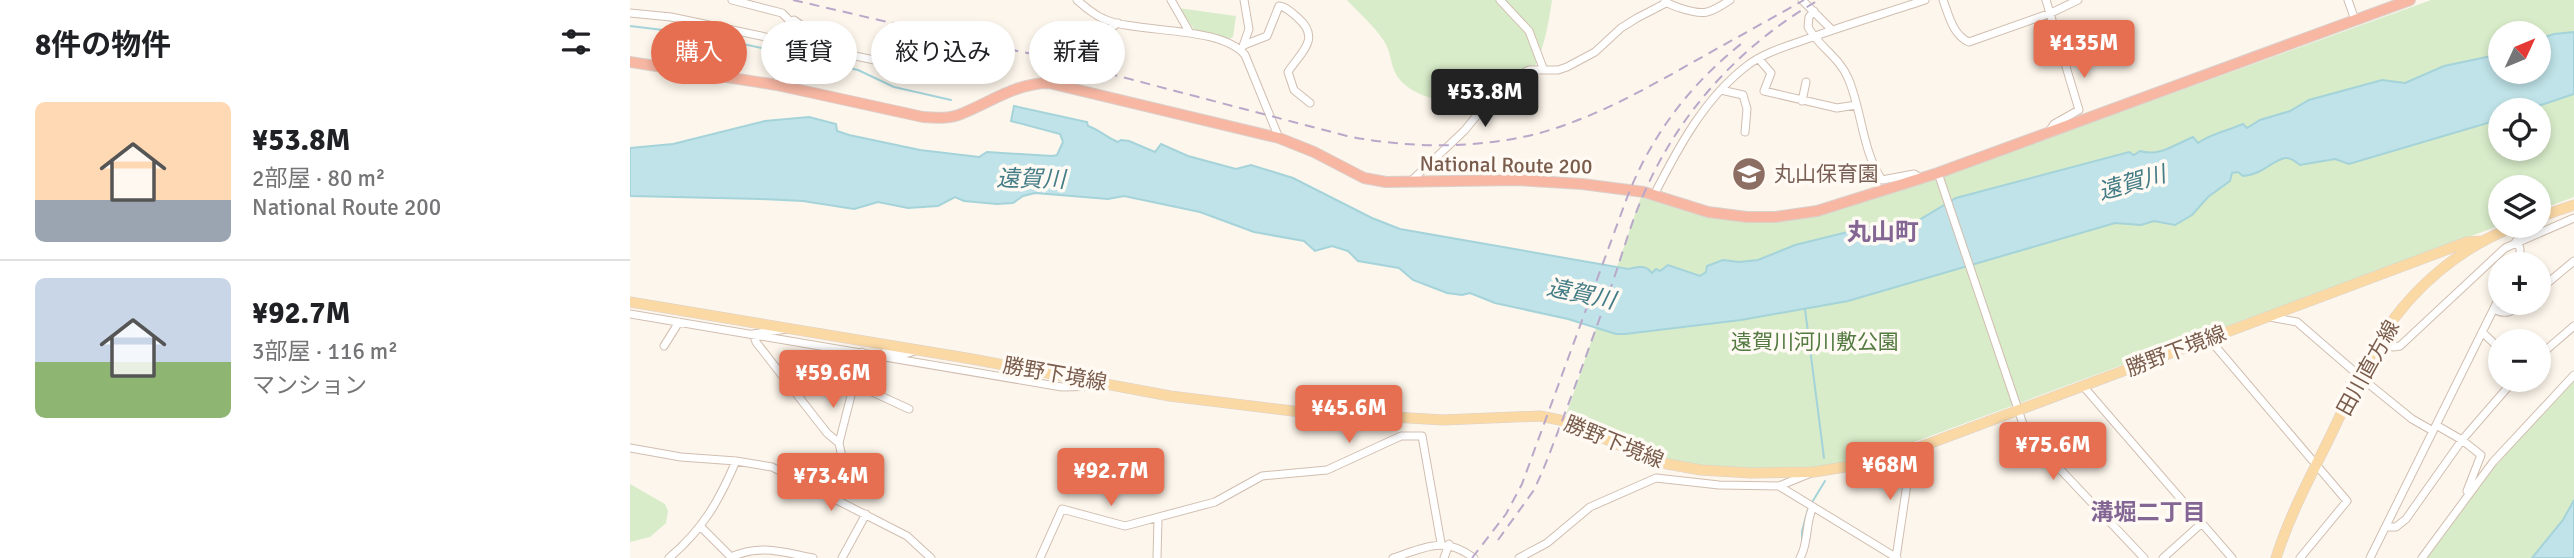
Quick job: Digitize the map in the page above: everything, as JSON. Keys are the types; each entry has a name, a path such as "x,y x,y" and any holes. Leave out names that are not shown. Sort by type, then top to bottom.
{"highway":[{"name":"National Route 200","path":"630,62 777,85 923,117 943,118 959,115 1032,83 1049,83 1279,138 1314,152 1364,178 1386,182 1518,180 1582,184 1654,195 1708,212 1775,217 1817,211 1922,178 1939,176 2048,133 2410,0"}],"main road":[{"path":"2551,213 2574,205"},
{"name":"田川直方線","path":"2276,558 2316,464 2381,337 2394,318 2427,282 2451,262 2489,238"},
{"name":"勝野下境線","path":"630,302 918,350 1170,396 1328,414 1443,420 1540,416 1560,420 1662,463 1685,468 1751,473 1814,472 1869,463 1912,450 2016,406 2083,386 2467,242 2482,241"}],"street":[{"path":"732,0 782,13 790,21"},
{"path":"1077,0 1111,21"},
{"path":"1171,0 1191,34"},
{"path":"1244,0 1249,29 1242,47 1279,138"},
{"path":"1500,0 1529,31 1543,68"},
{"path":"1409,182 1464,131 1503,84 1529,70 1558,70 1588,56 1620,29 1666,2 1703,14 1712,12 1730,0"},
{"path":"1802,0 1832,30"},
{"path":"1654,195 1694,125 1721,90 1750,63 1814,36 1925,0"},
{"path":"1943,0 1953,25 1961,37 1969,42 2051,13 2078,0"},
{"path":"2046,0 2079,110 2050,126 2048,133"},
{"path":"2348,0 2355,20"},
{"path":"1125,24 1171,29 1242,47 1267,36 1279,6 1285,7 1306,25 1309,37 1299,59 1290,69 1289,77 1294,90 1310,103"},
{"path":"1814,11 1809,17 1808,27 1848,77 1866,139 1882,180 1914,174 1922,178"},
{"path":"630,13 671,17 761,35"},
{"path":"1759,59 1771,73 1764,91 1837,108 1856,105"},
{"path":"1802,101 1806,82"},
{"path":"1721,90 1743,95 1747,109 1745,131"},
{"path":"1939,176 2016,406 2030,436 2144,558"},
{"path":"2381,337 2393,347 2400,346 2484,266 2516,241 2574,218"},
{"path":"2516,241 2521,252"},
{"path":"2551,279 2574,261"},
{"path":"630,314 1062,387 1112,384"},
{"path":"2370,558 2491,315"},
{"path":"661,319 706,316"},
{"path":"2265,316 2297,322 2413,419 2462,440 2481,455 2466,497"},
{"path":"664,346 679,321"},
{"path":"2551,346 2574,326"},
{"path":"753,334 788,328"},
{"path":"2482,332 2488,338"},
{"path":"753,334 756,342 827,433 838,443"},
{"path":"823,334 867,354 905,354 918,350"},
{"path":"2216,347 2347,501 2300,558"},
{"path":"833,498 844,478 844,465 838,443 855,384 867,354"},
{"path":"2422,558 2466,497 2522,429 2574,375"},
{"path":"855,384 909,409"},
{"path":"2083,386 2232,558"},
{"path":"2386,527 2396,527 2406,519 2462,440 2504,392"},
{"path":"1040,558 1062,509 1125,526 1215,502 1262,476 1327,470 1401,436 1422,436 1445,544 1444,558"},
{"path":"630,448 681,457 772,467 907,536 932,558"},
{"path":"1779,486 1896,558 1912,450"},
{"path":"669,558 701,527 723,491 736,461"},
{"path":"796,478 821,475 844,465"},
{"path":"1520,558 1547,542 1590,507 1656,478 1742,486 1779,486 1814,472"},
{"path":"1800,558 1805,548 1811,506"},
{"path":"842,558 866,514"},
{"path":"1157,558 1158,518"},
{"path":"2163,558 2202,523"},
{"path":"701,527 731,557 741,552 769,548 813,558"},
{"path":"1393,558 1445,544 1459,548 1474,558"}],"green space":[{"path":"1347,0 1552,0 1537,63 1515,97 1454,102 1424,96 1400,80 1384,41"},
{"name":"遠賀川河川敷公園","path":"2431,0 2574,0 2574,197 2551,206 2551,175 2488,175 2488,230 1868,459 1777,470 1708,468 1655,457 1565,418 1641,197 1705,217 1747,222 1782,222 1817,216 1946,175"},
{"path":"1178,8 1236,16 1233,37 1226,40 1197,33"},
{"path":"2574,381 2574,558 2427,558 2496,466"},
{"path":"630,484 665,504 668,511 666,523 650,537 630,542"}],"water":[{"name":"遠賀川","path":"2574,32 2574,94 2551,102 2551,98 2488,98 2488,123 2349,164 2335,159 2300,165 2285,158 2250,175 2232,173 2230,181 2208,197 2192,215 2175,225 2154,221 2141,225 2115,223 1848,301 1741,320 1625,334 1495,303 1470,293 1447,293 1413,280 1399,268 1358,261 1348,251 1332,246 1315,251 1304,241 1254,232 1200,212 1124,196 1108,199 1035,193 1023,196 1013,203 964,201 955,197 938,206 908,208 878,202 854,209 803,201 630,196 630,148 673,144 765,121 809,117 836,124 837,131 849,135 920,150 979,157 987,152 1057,155 1063,142 1060,134 1011,121 1014,106 1087,122 1088,126 1118,142 1129,141 1155,152 1161,144 1188,156 1236,169 1251,165 1293,178 1372,218 1400,229 1628,269 1644,267 1652,273 1668,265 1700,276 1706,272 1707,266 1723,260 1758,260 1795,245 1872,226 1919,220 1956,198 2129,152 2134,155 2140,151 2161,151 2193,137 2198,143 2243,124 2247,128 2260,120 2290,111 2309,100 2382,80 2405,83 2444,66 2488,57 2488,84 2552,84 2554,34"},
{"path":"2574,500 2574,558 2532,558 2563,520"}],"waterway":[{"path":"630,26 696,34 761,48"},
{"path":"857,70 894,87 951,100"},
{"path":"1805,309 1824,458"},
{"path":"1811,504 1825,481"},
{"path":"1802,544 1802,531 1808,509"}],"railway":[{"path":"793,0 1042,56 1347,136 1416,145 1463,145 1509,140 1573,122 1650,86 1804,0"},
{"path":"1498,540 1534,490 1543,470 1636,214 1660,160 1696,106 1741,57 1765,36 1819,0"},
{"path":"1472,558 1506,514 1522,484 1638,172 1676,109 1709,73 1746,40"}],"place":[{"name":"丸山保育園","path":"1749,174"}],"district":[{"name":"丸山町","path":"1883,232"},
{"name":"溝堀二丁目","path":"2148,512"}]}
